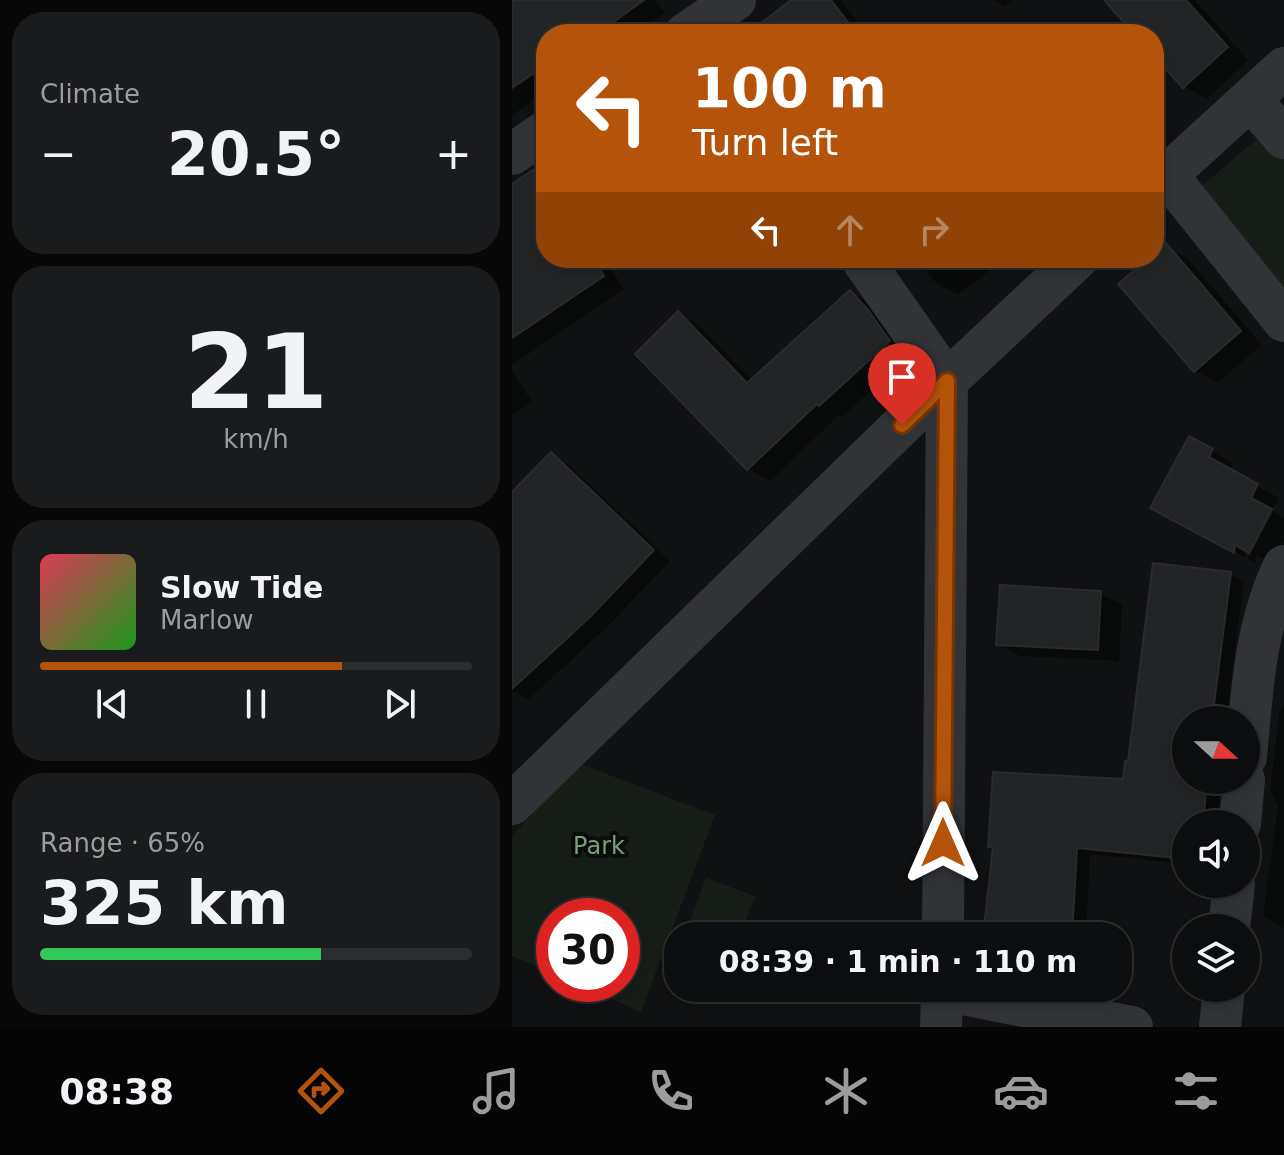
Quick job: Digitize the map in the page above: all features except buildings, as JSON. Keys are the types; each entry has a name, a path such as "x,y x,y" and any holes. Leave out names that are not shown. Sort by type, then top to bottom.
{"street":[{"path":"689,24 735,0"},
{"path":"1164,177 1284,68"},
{"path":"1251,100 1284,138"},
{"path":"512,154 536,138"},
{"path":"1164,186 1284,321"},
{"path":"868,268 947,381 943,922"},
{"path":"512,804 1067,268"},
{"path":"1251,706 1262,626 1284,566"},
{"path":"942,1002 1132,1027"},
{"path":"1220,1027 1223,1002"}],"green space":[{"path":"1263,134 1284,158 1284,288 1199,188"},
{"name":"Park","path":"578,763 715,815 675,922 664,922 664,951 641,1012 618,1002 640,1002 640,898 536,898 536,966 512,956 512,836"},
{"path":"706,878 755,896 745,922 689,922"}],"route":[{"path":"902,425 947,381 943,843"}]}
